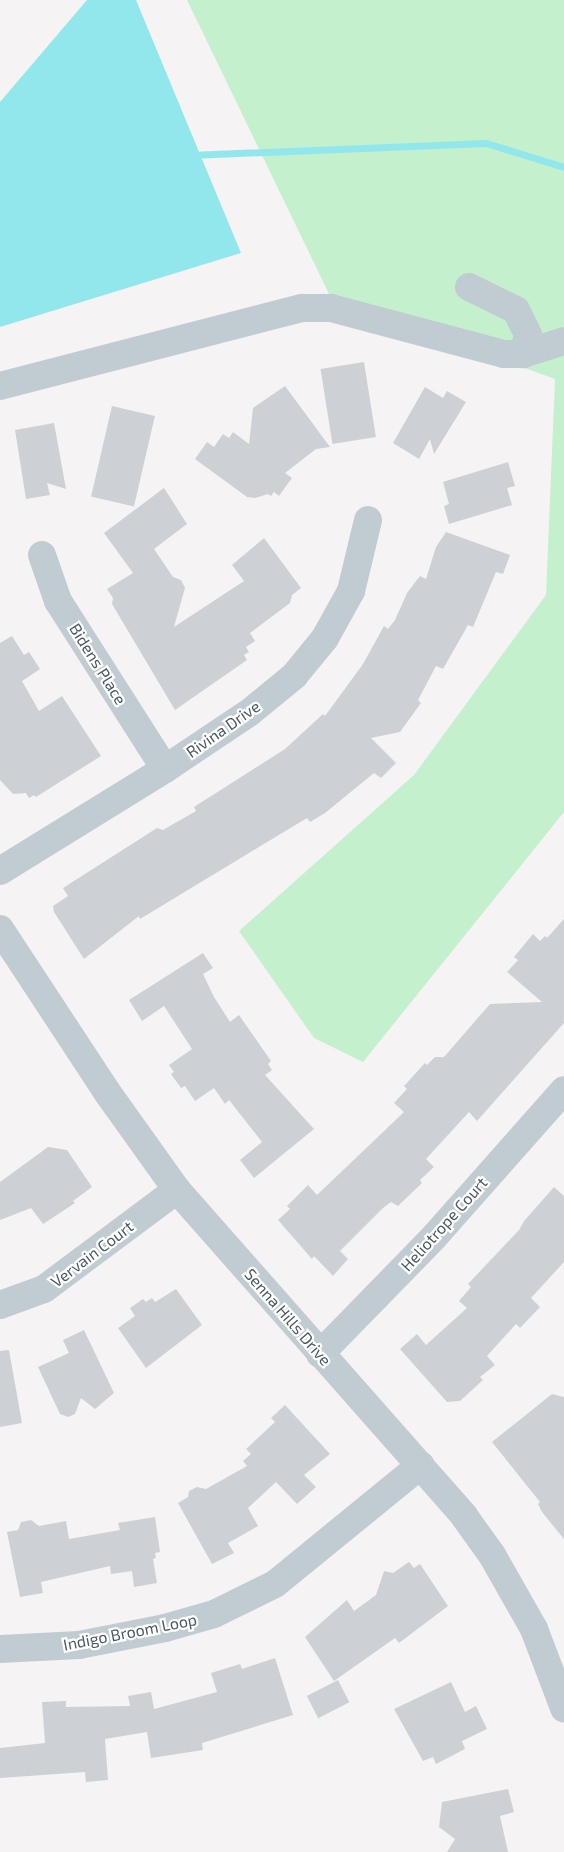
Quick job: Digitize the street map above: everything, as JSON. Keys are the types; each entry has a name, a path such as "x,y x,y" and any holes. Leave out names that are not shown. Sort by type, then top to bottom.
{"street":[{"path":"469,287 516,310 528,335 523,354"},
{"path":"0,386 302,308 331,308 504,354 523,354 564,341"},
{"name":"Rivina Drive","path":"0,871 164,769 250,712 294,676 325,638 351,591 368,520"},
{"name":"Bidens Place","path":"42,555 58,601 164,769"},
{"name":"Senna Hills Drive","path":"0,929 107,1092 177,1190 464,1516 492,1555 534,1629 564,1708"},
{"name":"Heliotrope Court","path":"320,1354 434,1236 564,1090"},
{"name":"Vervain Court","path":"0,1304 44,1289 177,1190"},
{"name":"Indigo Broom Loop","path":"0,1649 79,1645 165,1628 214,1614 275,1584 421,1465"}],"green space":[{"path":"187,0 564,0 564,812 363,1062 314,1038 239,931 414,775 546,595 555,379 331,298"}],"water":[{"path":"87,0 136,0 241,253 0,327 0,102"}],"building":[{"path":"364,362 376,437 332,444 321,369"},
{"path":"285,386 330,447 316,449 285,473 292,478 279,496 274,492 271,496 268,494 255,498 247,497 195,459 207,442 214,447 223,434 229,438 233,432 249,444 253,408"},
{"path":"425,387 443,398 447,391 466,402 434,454 430,439 419,459 393,443"},
{"path":"112,406 155,416 134,507 91,497"},
{"path":"54,423 66,489 47,483 50,495 26,499 15,430"},
{"path":"508,462 515,486 507,488 512,505 449,524 444,506 449,504 443,482"},
{"path":"164,488 187,524 154,549 173,577 181,580 185,588 174,627 244,581 232,565 264,538 301,588 292,595 290,603 250,633 255,641 246,647 249,652 244,655 247,660 175,710 112,604 113,598 107,589 133,573 104,533"},
{"path":"446,532 510,555 503,574 496,572 473,627 468,625 443,669 436,666 418,700 421,703 400,732 371,738 396,763 381,778 374,773 325,813 310,822 307,818 140,919 139,916 84,959 54,912 53,906 68,896 63,888 157,828 163,830 196,811 194,807 285,749 323,714 325,716 363,664 384,626 388,629 395,620 407,593 420,576 426,579 436,547"},
{"path":"12,636 24,655 29,652 40,669 22,681 39,711 62,696 101,756 36,797 34,795 29,798 26,793 13,794 0,780 0,643"},
{"path":"564,919 564,1023 477,1121 469,1112 426,1159 434,1167 420,1180 422,1183 398,1206 391,1202 383,1208 340,1251 348,1259 333,1276 314,1256 312,1259 278,1220 290,1209 287,1206 308,1185 317,1195 404,1112 394,1103 407,1089 404,1086 425,1063 427,1065 435,1057 444,1057 490,1004 542,1002 507,972 518,960 514,957 533,934 540,941 545,936 547,938"},
{"path":"203,953 213,968 203,974 214,997 230,1022 239,1015 271,1061 268,1064 272,1070 265,1075 314,1129 254,1178 240,1160 262,1142 229,1100 225,1104 214,1088 195,1101 185,1086 181,1088 171,1074 174,1072 169,1065 192,1049 164,1006 142,1021 129,1000"},
{"path":"48,1147 67,1150 92,1187 73,1201 75,1203 43,1224 31,1208 0,1220 0,1182"},
{"path":"554,1187 564,1196 564,1262 531,1298 540,1307 520,1328 516,1324 487,1356 495,1365 480,1377 483,1380 460,1401 447,1402 400,1349 417,1334 426,1345 467,1308 459,1301 471,1287 468,1284 519,1230 524,1221"},
{"path":"176,1289 202,1325 146,1368 118,1328 135,1316 130,1308 143,1299 146,1302 152,1298 155,1302"},
{"path":"84,1330 114,1393 95,1409 81,1398 75,1414 68,1417 60,1414 38,1367 69,1353 63,1340"},
{"path":"9,1350 22,1423 0,1427 0,1351"},
{"path":"552,1394 564,1397 564,1539 542,1512 538,1504 540,1502 492,1442"},
{"path":"285,1405 330,1454 304,1475 316,1487 297,1504 276,1482 248,1508 258,1526 228,1543 234,1553 212,1564 178,1503 188,1497 189,1491 197,1487 206,1489 247,1466 243,1461 251,1454 246,1449 275,1422 271,1418"},
{"path":"155,1517 160,1552 155,1553 156,1558 153,1559 157,1583 134,1587 132,1571 111,1574 110,1566 41,1582 43,1593 20,1597 7,1532 18,1530 21,1522 31,1520 39,1526 66,1521 69,1539 120,1530 118,1523"},
{"path":"409,1562 414,1568 420,1564 448,1606 399,1643 395,1638 334,1681 305,1637 347,1600 354,1611 376,1595 384,1571 393,1573"},
{"path":"275,1658 293,1715 202,1743 203,1750 151,1758 147,1732 105,1739 108,1780 86,1782 85,1772 0,1778 0,1748 45,1743 42,1702 66,1701 66,1707 130,1706 128,1696 151,1692 154,1709 217,1692 211,1673 240,1664 242,1669"},
{"path":"338,1680 349,1702 318,1718 307,1696"},
{"path":"451,1682 465,1712 476,1706 487,1729 462,1741 465,1749 436,1764 433,1757 423,1761 394,1709"},
{"path":"508,1789 514,1812 500,1816 508,1852 447,1852 455,1839 439,1827 442,1802"}],"waterway":[{"path":"190,155 486,143 564,167"}]}
